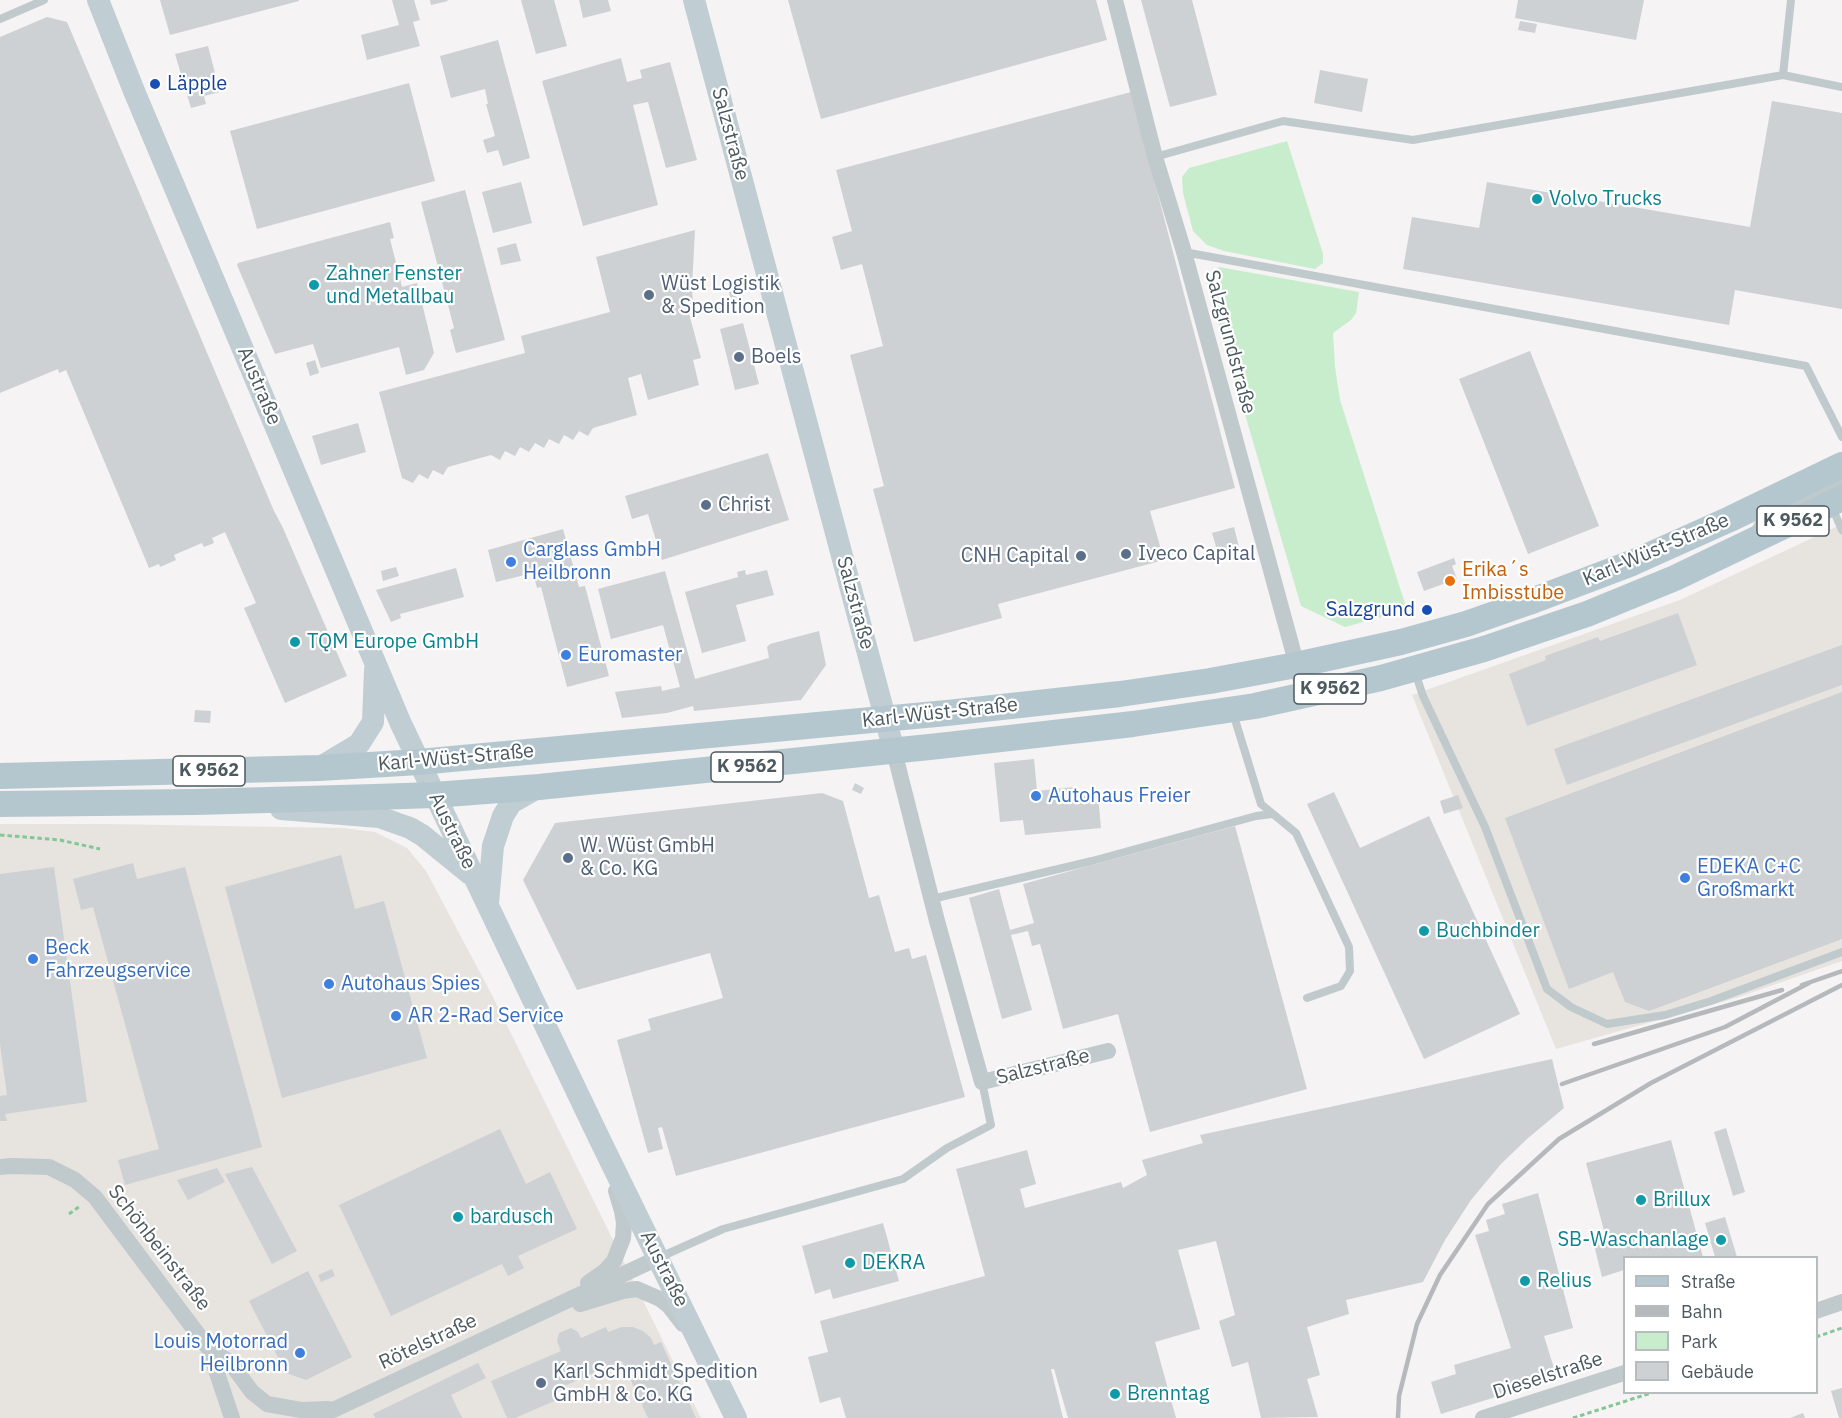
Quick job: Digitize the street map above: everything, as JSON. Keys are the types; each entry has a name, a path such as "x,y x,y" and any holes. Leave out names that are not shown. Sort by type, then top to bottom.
{"main road":[{"name":"Austraße","path":"98,0 134,91 419,762 736,1418"},
{"name":"Salzstraße","path":"694,0 894,751"},
{"name":"Karl-Wüst-Straße","path":"0,776 319,768 419,762 1120,694 1296,665 1433,634 1529,602 1643,558 1842,465"},
{"name":"Karl-Wüst-Straße","path":"0,804 196,802 434,795 539,787 894,751 1133,724 1232,710 1414,669 1484,649 1587,614 1675,578 1758,538 1838,495"},
{"path":"319,768 359,744 373,722 375,662"},
{"path":"488,905 493,846 503,816 511,803 539,787"},
{"path":"196,802 379,817 410,828 422,835 476,879"}],"street":[{"name":"Salzgrundstraße","path":"1115,0 1155,157 1184,252 1305,695"},
{"name":"Salzstraße","path":"894,751 982,1082 1108,1051"},
{"name":"Rötelstraße","path":"546,1311 605,1271 614,1261 623,1238 622,1211 601,1142"},
{"name":"Schönbeinstraße","path":"0,1167 49,1167 75,1180 95,1197 209,1349 232,1418"},
{"name":"Rötelstraße","path":"316,1418 658,1258"},
{"name":"Rötelstraße","path":"546,1311 637,1289 660,1299 669,1306 702,1348"},
{"path":"1818,1310 1842,1302"},
{"name":"Rötelstraße","path":"209,1349 230,1362 252,1392 267,1404 301,1410 333,1409"},
{"name":"Dieselstraße","path":"1483,1418 1623,1374"}],"lane":[{"path":"0,19 44,0"},
{"path":"1783,75 1791,0"},
{"path":"1155,157 1283,122 1413,140 1783,75 1842,87"},
{"path":"1184,252 1806,366 1842,437"},
{"path":"1838,495 1842,530"},
{"path":"1414,669 1423,696 1485,827 1547,989 1571,1007 1607,1024 1665,1015 1842,952"},
{"path":"1232,710 1261,804 1296,833 1349,947 1350,971 1341,986 1307,998"},
{"path":"932,899 1092,861 1256,816 1272,814"},
{"path":"658,1258 723,1229 903,1179 947,1148 991,1125 982,1082"}],"path":[{"path":"0,835 60,840 100,849"},
{"path":"69,1214 83,1204"},
{"path":"1818,1336 1842,1328"},
{"path":"1573,1418 1648,1394"}],"shaded area":[{"path":"1842,524 1842,961 1739,997 1556,1049 1412,695 1680,600"},
{"path":"0,824 343,828 375,832 407,848 426,871 493,997 701,1418 0,1418"}],"green space":[{"path":"1287,141 1323,254 1323,263 1315,269 1224,251 1207,245 1193,231 1183,193 1182,177 1189,168"},
{"path":"1219,267 1359,292 1356,313 1351,320 1333,333 1335,367 1340,400 1407,610 1345,627 1301,606 1206,281"}],"building":[{"path":"160,0 299,0 299,1 170,35"},
{"path":"392,0 414,0 420,20 413,22 420,46 367,60 361,35 399,25"},
{"path":"430,0 447,0 448,1 431,5"},
{"path":"521,0 554,0 567,46 536,54"},
{"path":"579,0 608,0 611,11 583,18"},
{"path":"788,0 1096,0 1107,40 821,119"},
{"path":"1141,0 1192,0 1217,95 1170,107"},
{"path":"1518,0 1644,0 1636,40 1515,18"},
{"path":"47,17 67,22 274,511 347,676 285,703 244,608 256,603 225,532 212,538 214,543 204,547 202,543 174,555 176,560 160,567 159,564 149,568 66,370 59,373 58,369 0,393 0,37"},
{"path":"1520,21 1537,24 1535,33 1518,30"},
{"path":"498,40 530,158 503,166 498,150 487,153 483,140 495,136 486,104 488,104 485,89 451,98 440,56"},
{"path":"208,46 220,92 204,96 206,104 191,108 175,54"},
{"path":"621,58 627,82 642,78 640,70 670,62 697,160 666,168 648,102 633,105 658,205 583,226 542,81"},
{"path":"1320,70 1368,79 1362,112 1314,103"},
{"path":"409,83 435,181 257,229 230,131"},
{"path":"1131,92 1235,488 1150,511 1164,560 998,604 1002,618 914,642 873,489 884,486 850,355 883,346 862,264 841,270 832,237 852,231 836,170"},
{"name":"Volvo Trucks","path":"1772,101 1842,113 1842,309 1735,290 1729,325 1403,269 1412,217 1479,228 1487,182 1750,227"},
{"path":"521,182 532,223 493,233 482,192"},
{"path":"465,190 505,340 456,353 450,330 454,328 421,202"},
{"name":"Zahner Fenster und Metallbau","path":"390,222 394,238 390,239 402,287 417,283 434,353 424,370 406,375 399,347 321,368 313,344 275,354 238,263"},
{"path":"695,230 693,304 687,306 701,358 693,360 699,385 648,400 641,374 628,378 637,415 593,428 588,436 579,431 573,440 564,435 559,444 549,439 544,448 535,443 529,452 520,447 515,456 505,451 500,460 491,455 448,467 443,475 433,470 428,479 419,474 413,483 402,478 379,392 525,353 521,336 610,312 596,257"},
{"path":"516,243 521,261 501,265 497,248"},
{"path":"735,291 738,304 732,306 729,292"},
{"name":"Boels","path":"743,323 759,384 735,390 720,329"},
{"path":"1530,351 1599,526 1528,554 1459,379"},
{"path":"315,360 319,373 310,376 306,363"},
{"path":"358,423 366,452 321,465 312,436"},
{"name":"Christ","path":"768,453 789,520 662,560 648,514 632,519 625,496"},
{"path":"1234,527 1239,547 1218,553 1212,533"},
{"path":"563,529 579,587 585,586 609,676 567,687 541,587 537,588 533,573 496,582 488,550"},
{"path":"1454,558 1456,564 1452,566 1457,579 1424,591 1417,572"},
{"path":"396,567 399,576 383,581 381,571"},
{"path":"456,568 464,597 400,614 401,618 391,622 376,590"},
{"path":"745,570 746,575 767,570 774,595 736,605 746,641 702,653 685,592 738,577 737,572"},
{"path":"665,571 695,679 769,658 767,647 770,644 819,631 826,665 801,700 694,711 693,706 667,713 622,718 615,692 661,686 662,691 680,687 663,625 611,639 598,589"},
{"path":"1678,613 1697,665 1527,726 1509,674 1546,660 1545,656 1598,637 1600,641"},
{"path":"1842,645 1842,685 1567,785 1554,749"},
{"name":"EDEKA C+C Großmarkt","path":"1842,692 1842,939 1649,1011 1625,1002 1613,972 1569,989 1505,818"},
{"path":"195,710 211,711 210,723 194,722"},
{"name":"Autohaus Freier","path":"1034,759 1037,791 1074,787 1075,797 1098,795 1101,828 1025,835 1023,820 1000,822 994,763"},
{"path":"855,783 864,788 861,794 852,790"},
{"name":"Buchbinder","path":"1334,792 1360,848 1429,816 1520,1014 1424,1059 1307,804"},
{"path":"822,793 843,801 869,898 879,895 895,952 909,948 912,959 926,955 965,1097 676,1176 662,1127 658,1128 663,1149 648,1153 617,1040 651,1030 648,1019 723,998 710,953 577,990 523,880 555,823"},
{"path":"1458,795 1463,808 1444,814 1440,801"},
{"path":"1235,826 1307,1089 1150,1132 1118,1014 1063,1029 1040,944 1032,946 1028,931 1011,935 1032,1010 1002,1019 969,898 999,889 1010,930 1034,923 1023,884"},
{"name":"Autohaus Spies","path":"341,855 355,909 384,901 427,1058 282,1098 225,887"},
{"path":"133,863 137,879 185,867 262,1147 125,1185 118,1160 159,1149 93,907 81,910 73,879"},
{"name":"Beck Fahrzeugservice","path":"54,867 87,1102 5,1114 7,1121 0,1121 0,1096 7,1095 0,1044 0,874"},
{"path":"1552,1059 1564,1108 1501,1164 1471,1200 1445,1240 1423,1282 1346,1300 1349,1314 1307,1327 1320,1375 1307,1379 1318,1417 1261,1418 1248,1362 1232,1367 1219,1321 1235,1315 1216,1241 1178,1250 1200,1329 1155,1342 1176,1418 1068,1418 1054,1369 1051,1369 1063,1418 846,1418 840,1397 820,1403 808,1357 828,1352 820,1321 985,1276 956,1169 1027,1150 1036,1184 1020,1189 1025,1208 1121,1182 1123,1188 1147,1175 1142,1160 1203,1143 1200,1135"},
{"path":"1726,1128 1745,1192 1733,1196 1714,1132"},
{"name":"bardusch","path":"500,1129 526,1184 550,1172 577,1229 518,1256 524,1268 508,1276 502,1264 391,1316 339,1205"},
{"name":"Brillux","path":"1671,1140 1703,1256 1623,1256 1623,1270 1602,1277 1594,1245 1607,1242 1586,1163"},
{"path":"252,1167 297,1251 272,1264 225,1174"},
{"path":"217,1168 225,1182 188,1200 177,1180"},
{"name":"Relius","path":"1538,1193 1573,1328 1544,1336 1557,1378 1441,1414 1431,1382 1456,1374 1454,1365 1511,1348 1475,1235 1489,1231 1486,1220 1505,1214 1502,1204"},
{"name":"SB-Waschanlage","path":"1725,1217 1737,1256 1715,1256 1705,1223"},
{"name":"DEKRA","path":"883,1223 899,1281 833,1299 830,1289 815,1294 802,1246"},
{"path":"332,1269 335,1276 321,1282 318,1275"},
{"path":"308,1271 352,1357 306,1380 286,1373 249,1301"},
{"path":"606,1327 608,1332 622,1327 633,1327 643,1331 651,1338 654,1345 661,1342 696,1418 648,1418 622,1361 555,1390 559,1399 515,1418 507,1418 491,1381 561,1351 557,1341 559,1333 571,1328 578,1332 581,1338"},
{"path":"478,1363 486,1378 451,1395 462,1418 375,1418 373,1414"},
{"path":"1842,1388 1842,1418 1839,1418 1831,1391"},
{"path":"1803,1413 1805,1418 1790,1418"}],"railway":[{"path":"1802,985 1842,971"},
{"path":"1562,1084 1725,1027 1809,983"},
{"path":"1398,1418 1399,1396 1417,1324 1440,1275 1488,1204 1559,1139 1651,1083 1842,985"},
{"path":"1594,1044 1782,990"}],"place":[{"name":"Läpple","path":"155,84"},
{"name":"Volvo Trucks","path":"1537,199"},
{"name":"Zahner Fenster und Metallbau","path":"314,285"},
{"name":"Wüst Logistik & Spedition","path":"649,295"},
{"name":"Boels","path":"739,357"},
{"name":"Christ","path":"706,505"},
{"name":"Iveco Capital","path":"1126,554"},
{"name":"CNH Capital","path":"1081,556"},
{"name":"Carglass GmbH Heilbronn","path":"511,562"},
{"name":"Erika´s Imbisstube","path":"1450,581"},
{"name":"Salzgrund","path":"1427,610"},
{"name":"TQM Europe GmbH","path":"295,642"},
{"name":"Euromaster","path":"566,655"},
{"name":"Autohaus Freier","path":"1036,796"},
{"name":"W. Wüst GmbH & Co. KG","path":"568,858"},
{"name":"EDEKA C+C Großmarkt","path":"1685,878"},
{"name":"Buchbinder","path":"1424,931"},
{"name":"Beck Fahrzeugservice","path":"33,959"},
{"name":"Autohaus Spies","path":"329,984"},
{"name":"AR 2-Rad Service","path":"396,1016"},
{"name":"Brillux","path":"1641,1200"},
{"name":"bardusch","path":"458,1217"},
{"name":"SB-Waschanlage","path":"1721,1240"},
{"name":"DEKRA","path":"850,1263"},
{"name":"Relius","path":"1525,1281"},
{"name":"Louis Motorrad Heilbronn","path":"300,1353"},
{"name":"Karl Schmidt Spedition GmbH & Co. KG","path":"541,1383"},
{"name":"Brenntag","path":"1115,1394"}]}
